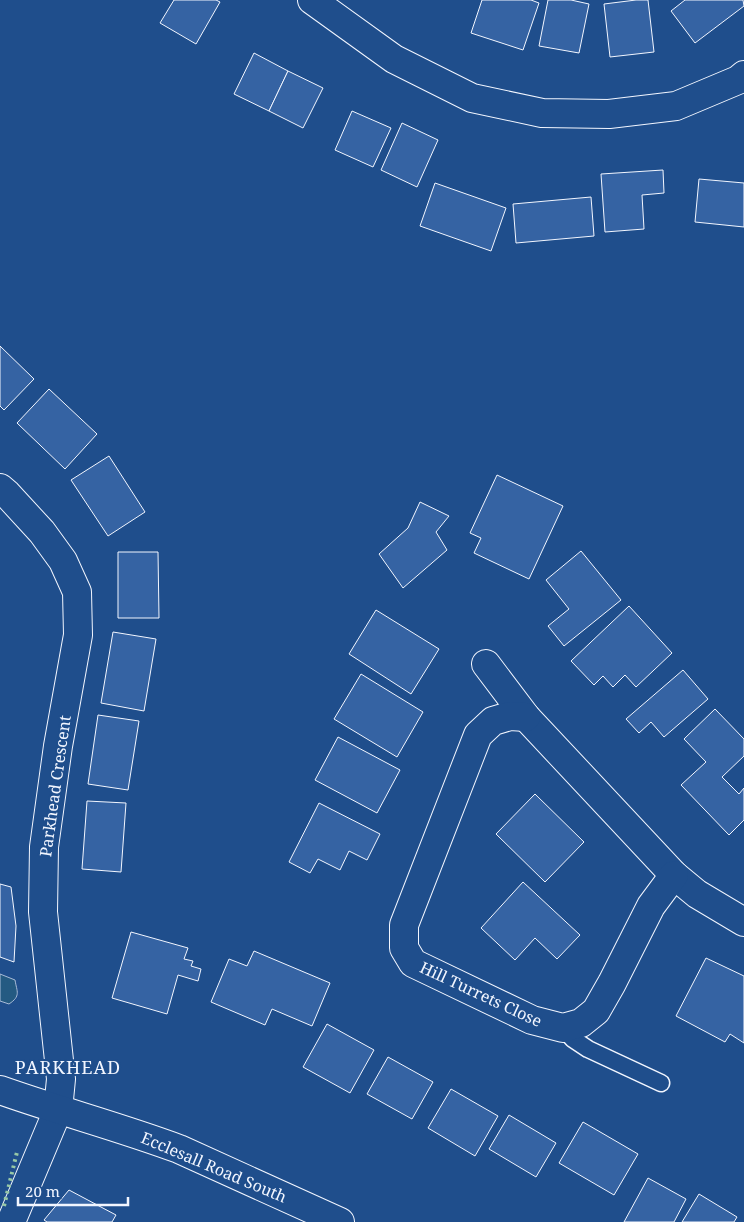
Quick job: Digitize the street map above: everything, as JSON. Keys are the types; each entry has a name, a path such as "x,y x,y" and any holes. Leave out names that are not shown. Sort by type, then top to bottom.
{"street":[{"path":"312,0 394,59 472,98 542,113 609,114 676,106 744,76"},
{"name":"Parkhead Crescent","path":"0,488 42,532 63,561 76,592 78,635 58,746 44,848 43,912 60,1079 58,1110 11,1222"},
{"path":"486,664 526,717 674,876 697,894 744,922"},
{"name":"Hill Turrets Close","path":"526,717 510,716 493,722 478,735 404,925 404,948 413,963 532,1020 563,1028 581,1023 596,1011 651,906 674,876"},
{"name":"Ecclesall Road South","path":"0,1090 179,1149 340,1222"}],"lane":[{"path":"563,1028 572,1039 588,1048 661,1083"}],"shaded area":[{"path":"0,974 15,980 17,996 9,1004 0,1001"}],"building":[{"path":"174,0 216,0 220,2 196,44 160,23"},
{"path":"482,0 531,0 539,3 523,50 471,33"},
{"path":"548,0 571,0 589,4 579,53 539,46"},
{"path":"648,0 654,52 610,57 604,4"},
{"path":"685,0 743,0 744,6 695,43 671,11"},
{"path":"254,53 288,71 269,111 234,94"},
{"path":"288,71 323,88 303,128 269,111"},
{"path":"352,111 391,128 373,167 335,150"},
{"path":"402,123 438,140 417,187 381,170"},
{"path":"663,170 664,193 642,195 644,229 605,232 601,174"},
{"path":"699,179 744,183 744,227 695,222"},
{"path":"435,183 506,208 491,251 420,226"},
{"path":"591,197 594,236 516,243 513,204"},
{"path":"0,346 34,379 4,410 0,406"},
{"path":"49,389 97,434 65,469 17,423"},
{"path":"109,456 145,512 108,536 71,480"},
{"path":"497,475 563,506 529,579 474,553 481,538 470,533"},
{"path":"420,502 449,516 436,532 447,550 403,588 379,554 408,528"},
{"path":"581,551 621,600 564,646 548,626 569,609 546,580"},
{"path":"118,552 158,552 159,618 118,618"},
{"path":"629,606 672,653 636,687 625,675 613,687 603,676 594,685 571,661"},
{"path":"376,610 439,649 411,694 349,654"},
{"path":"113,632 156,639 144,711 101,703"},
{"path":"683,670 708,699 664,737 651,722 639,733 626,719"},
{"path":"361,674 423,712 397,757 334,719"},
{"path":"715,709 744,739 744,756 722,777 739,794 744,788 744,820 729,835 681,785 706,762 684,739"},
{"path":"98,715 139,721 128,790 88,784"},
{"path":"338,737 400,770 377,813 315,780"},
{"path":"535,794 584,842 545,882 496,834"},
{"path":"87,801 126,803 121,872 82,869"},
{"path":"319,803 380,834 367,860 349,851 340,870 318,859 310,873 289,862"},
{"path":"523,882 580,935 557,959 535,938 515,960 481,928"},
{"path":"0,884 11,887 16,926 14,962 0,957"},
{"path":"131,932 188,948 184,959 193,961 191,966 201,969 198,981 178,975 167,1014 112,998"},
{"path":"254,951 330,983 312,1026 272,1009 265,1025 211,1002 229,959 247,966"},
{"path":"706,958 744,976 744,1043 730,1034 725,1042 676,1016"},
{"path":"327,1024 374,1050 350,1093 303,1067"},
{"path":"388,1057 433,1082 412,1119 367,1094"},
{"path":"451,1089 498,1116 475,1156 428,1128"},
{"path":"509,1115 556,1143 536,1177 489,1149"},
{"path":"583,1122 638,1154 614,1195 559,1163"},
{"path":"648,1178 686,1199 674,1222 624,1222"},
{"path":"69,1190 116,1215 112,1222 47,1222 44,1220"},
{"path":"699,1194 737,1217 734,1222 682,1222"}],"hedge":[{"path":"4,1206 17,1152"}],"district":[{"name":"PARKHEAD","path":"68,1068"}]}
